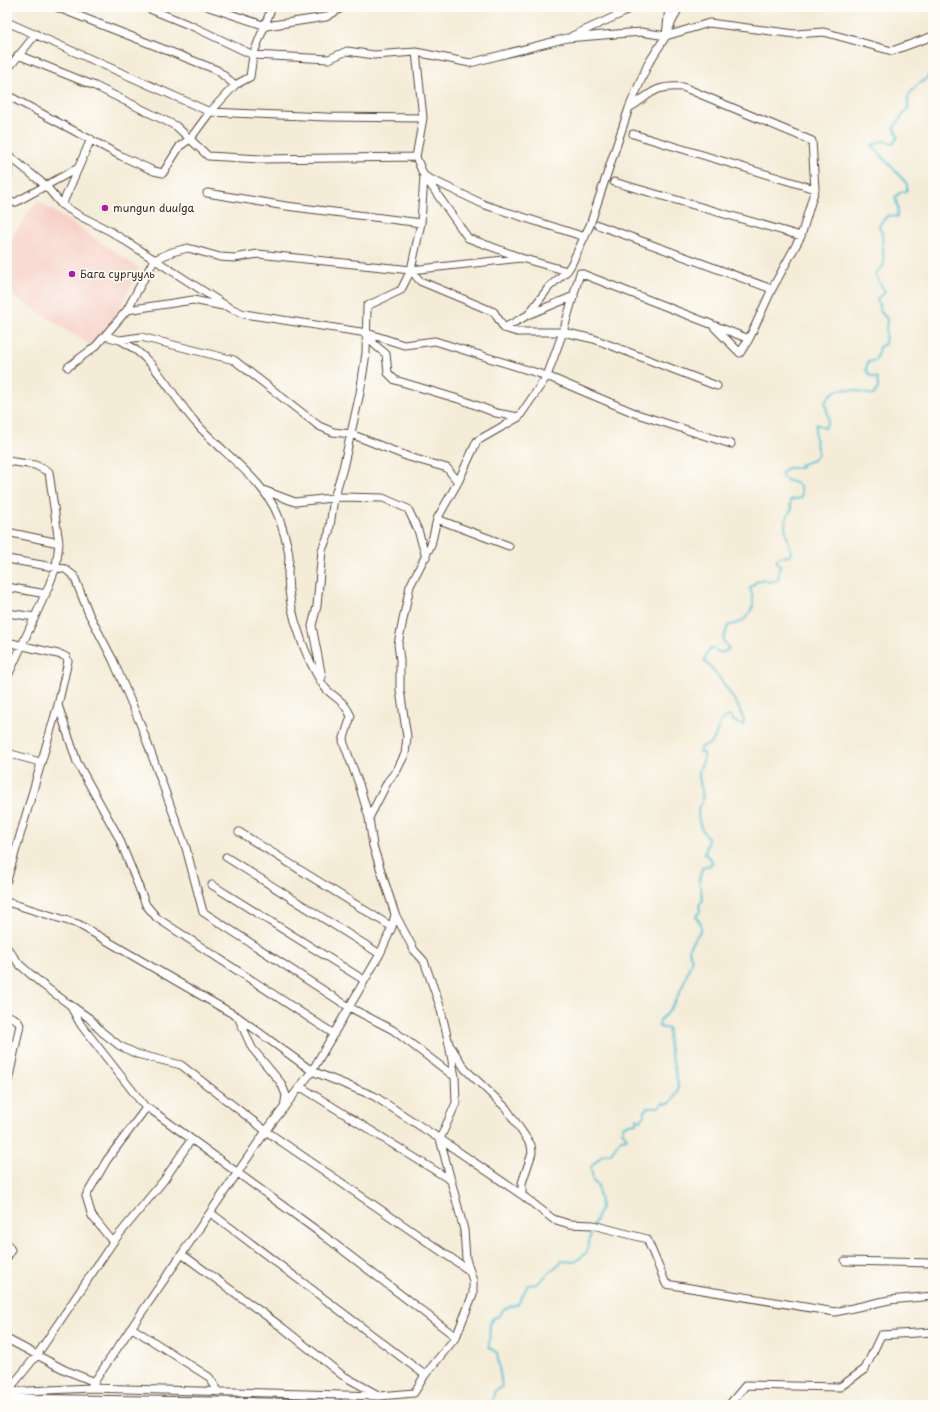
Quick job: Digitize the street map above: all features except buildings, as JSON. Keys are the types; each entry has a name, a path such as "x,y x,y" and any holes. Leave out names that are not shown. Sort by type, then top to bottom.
{"highway":[{"path":"7,1400 338,1405"}],"street":[{"path":"56,7 217,70 235,85"},
{"path":"145,7 194,27 253,55 329,59 348,51 374,55 416,52 470,63 567,38 625,12 628,7"},
{"path":"208,7 266,26 326,17 343,7"},
{"path":"7,95 121,156 154,171 164,173 180,146 190,138 210,112 235,85 250,77 253,55 266,26 271,7"},
{"path":"666,36 669,7"},
{"path":"528,315 549,287 567,271 585,237 629,108 648,64 666,36 679,7"},
{"path":"7,22 210,112 327,117 423,118"},
{"path":"567,38 641,32 666,36 709,23 795,34 824,32 892,51 933,36"},
{"path":"7,70 36,34"},
{"path":"416,52 423,118 416,157 424,176 468,238 521,258 567,271"},
{"path":"18,55 108,93 176,126 208,156 260,159 416,157"},
{"path":"629,108 651,92 666,86 682,87 812,141 815,189 801,236 772,289 749,339 740,353 713,325"},
{"path":"633,134 815,189"},
{"path":"62,205 90,139"},
{"path":"8,155 46,186 62,205 110,231 228,307 244,314 367,333 404,345 435,341 547,376 637,414 731,444"},
{"path":"7,188 8,155"},
{"path":"7,203 16,202 78,168"},
{"path":"424,176 485,205 585,237"},
{"path":"328,690 321,675 312,626 317,606 322,550 329,533 334,498 351,434 366,353 366,306 401,290 411,270 421,223 424,176"},
{"path":"614,182 801,236"},
{"path":"207,193 286,206 421,223"},
{"path":"598,226 772,289"},
{"path":"68,367 96,346 127,310 154,260 188,248 220,257 234,258 258,254 411,270 521,258"},
{"path":"411,270 420,281 494,312 504,328 516,332 563,332 594,339 717,386"},
{"path":"369,818 388,781 397,770 405,754 407,737 400,690 400,660 398,644 410,586 431,545 437,519 458,482 477,440 520,418 547,376 563,332 580,273 749,339"},
{"path":"504,328 528,315 574,296"},
{"path":"127,310 193,300 228,307"},
{"path":"367,333 375,345 386,354 388,373 395,380 465,401 496,413 520,418"},
{"path":"7,1392 92,1385 219,1392 380,1396 414,1393 425,1375 456,1337 473,1294 474,1287 466,1259 464,1230 440,1139 456,1103 449,1044 440,1006 424,961 414,950 395,914 373,846 369,818 343,741 351,716 346,704 328,690 320,680 300,636 290,593 289,555 273,504 261,489 229,455 209,437 181,406 162,375 152,363 130,344 105,336"},
{"path":"120,340 141,337 234,360 319,426 333,432 351,434 409,457 447,468 458,482"},
{"path":"7,461 36,465 49,472 51,476 59,542 56,567 46,594 7,676"},
{"path":"261,489 295,502 334,498 383,498 408,508 418,530 426,557"},
{"path":"437,519 509,546"},
{"path":"7,532 59,542"},
{"path":"7,559 65,569 74,576 89,614 112,660 140,723 186,848 203,912 349,1007 393,1030 454,1077"},
{"path":"7,587 46,594"},
{"path":"7,613 35,617"},
{"path":"7,642 66,657 68,661 58,706 40,762 7,880"},
{"path":"58,706 76,762 119,838 146,905 157,918 334,1034"},
{"path":"7,753 40,762"},
{"path":"239,832 392,927"},
{"path":"226,857 380,954"},
{"path":"212,885 364,980"},
{"path":"7,902 78,924 238,1016 312,1070 374,1096 522,1195 554,1219 569,1224 593,1225 647,1239 666,1284 835,1312 889,1300 933,1296"},
{"path":"92,1385 183,1255 266,1132 301,1087 312,1070 380,954 392,927 395,914"},
{"path":"7,948 20,965 43,986 89,1018 102,1032 120,1046 137,1054 181,1065 266,1132 470,1271"},
{"path":"69,1004 81,1025 146,1108 323,1235 456,1337"},
{"path":"7,1015 17,1020 20,1025 7,1086"},
{"path":"238,1016 252,1048 281,1083 286,1095 284,1108"},
{"path":"449,1044 466,1069 506,1108 531,1145 532,1153 522,1183 522,1195"},
{"path":"301,1087 452,1180"},
{"path":"113,1242 92,1216 86,1196 107,1160 146,1108"},
{"path":"7,1392 37,1355 113,1242 164,1180 191,1140"},
{"path":"211,1213 425,1375"},
{"path":"7,1243 11,1250 7,1258"},
{"path":"183,1255 283,1328 342,1375 380,1396"},
{"path":"845,1261 933,1263"},
{"path":"132,1328 209,1376 219,1392"},
{"path":"729,1405 746,1385 840,1388 865,1369 881,1335 933,1332"},
{"path":"7,1339 92,1385"}],"shaded area":[{"name":"Бага сургууль","path":"37,200 139,268 121,307 93,347 7,292 7,244"}],"waterway":[{"path":"491,1405 495,1390 502,1387 497,1353 489,1347 490,1323 493,1318 497,1317 504,1309 518,1304 528,1285 537,1284 562,1261 575,1262 587,1252 593,1225 601,1209 598,1186 593,1181 591,1167 602,1155 611,1153 621,1139 627,1138 622,1130 624,1125 636,1123 637,1118 640,1120 644,1117 644,1111 648,1107 659,1107 663,1103 670,1103 678,1091 677,1079 670,1051 668,1037 669,1029 659,1027 660,1020 672,1007 684,984 692,959 689,953 690,947 701,927 700,922 696,917 700,911 699,905 703,900 699,881 702,868 712,864 712,861 705,854 708,837 701,828 698,817 698,809 702,800 699,772 704,760 704,753 699,752 701,747 712,743 722,720 726,717 730,716 735,722 743,725 744,722 743,716 732,696 714,670 704,660 706,654 712,648 721,653 729,649 723,640 728,626 743,621 753,606 753,598 750,588 756,582 763,579 768,582 778,580 780,565 777,563 777,559 780,557 790,556 791,552 785,525 788,514 792,509 790,500 801,498 801,491 798,484 783,478 781,474 787,468 801,468 800,465 813,460 818,454 815,432 817,424 824,428 828,422 825,403 829,396 834,392 846,389 874,395 878,388 877,378 871,376 866,370 868,362 876,360 879,347 885,344 887,319 881,312 877,299 885,292 875,274 884,265 882,234 879,225 888,215 897,217 898,208 895,197 901,192 907,191 907,184 872,145 883,141 894,143 898,137 894,127 908,108 908,96 916,86 926,79 933,67"}],"place":[{"name":"mungun duulga","path":"105,208"},
{"name":"Бага сургууль","path":"72,274"}]}
